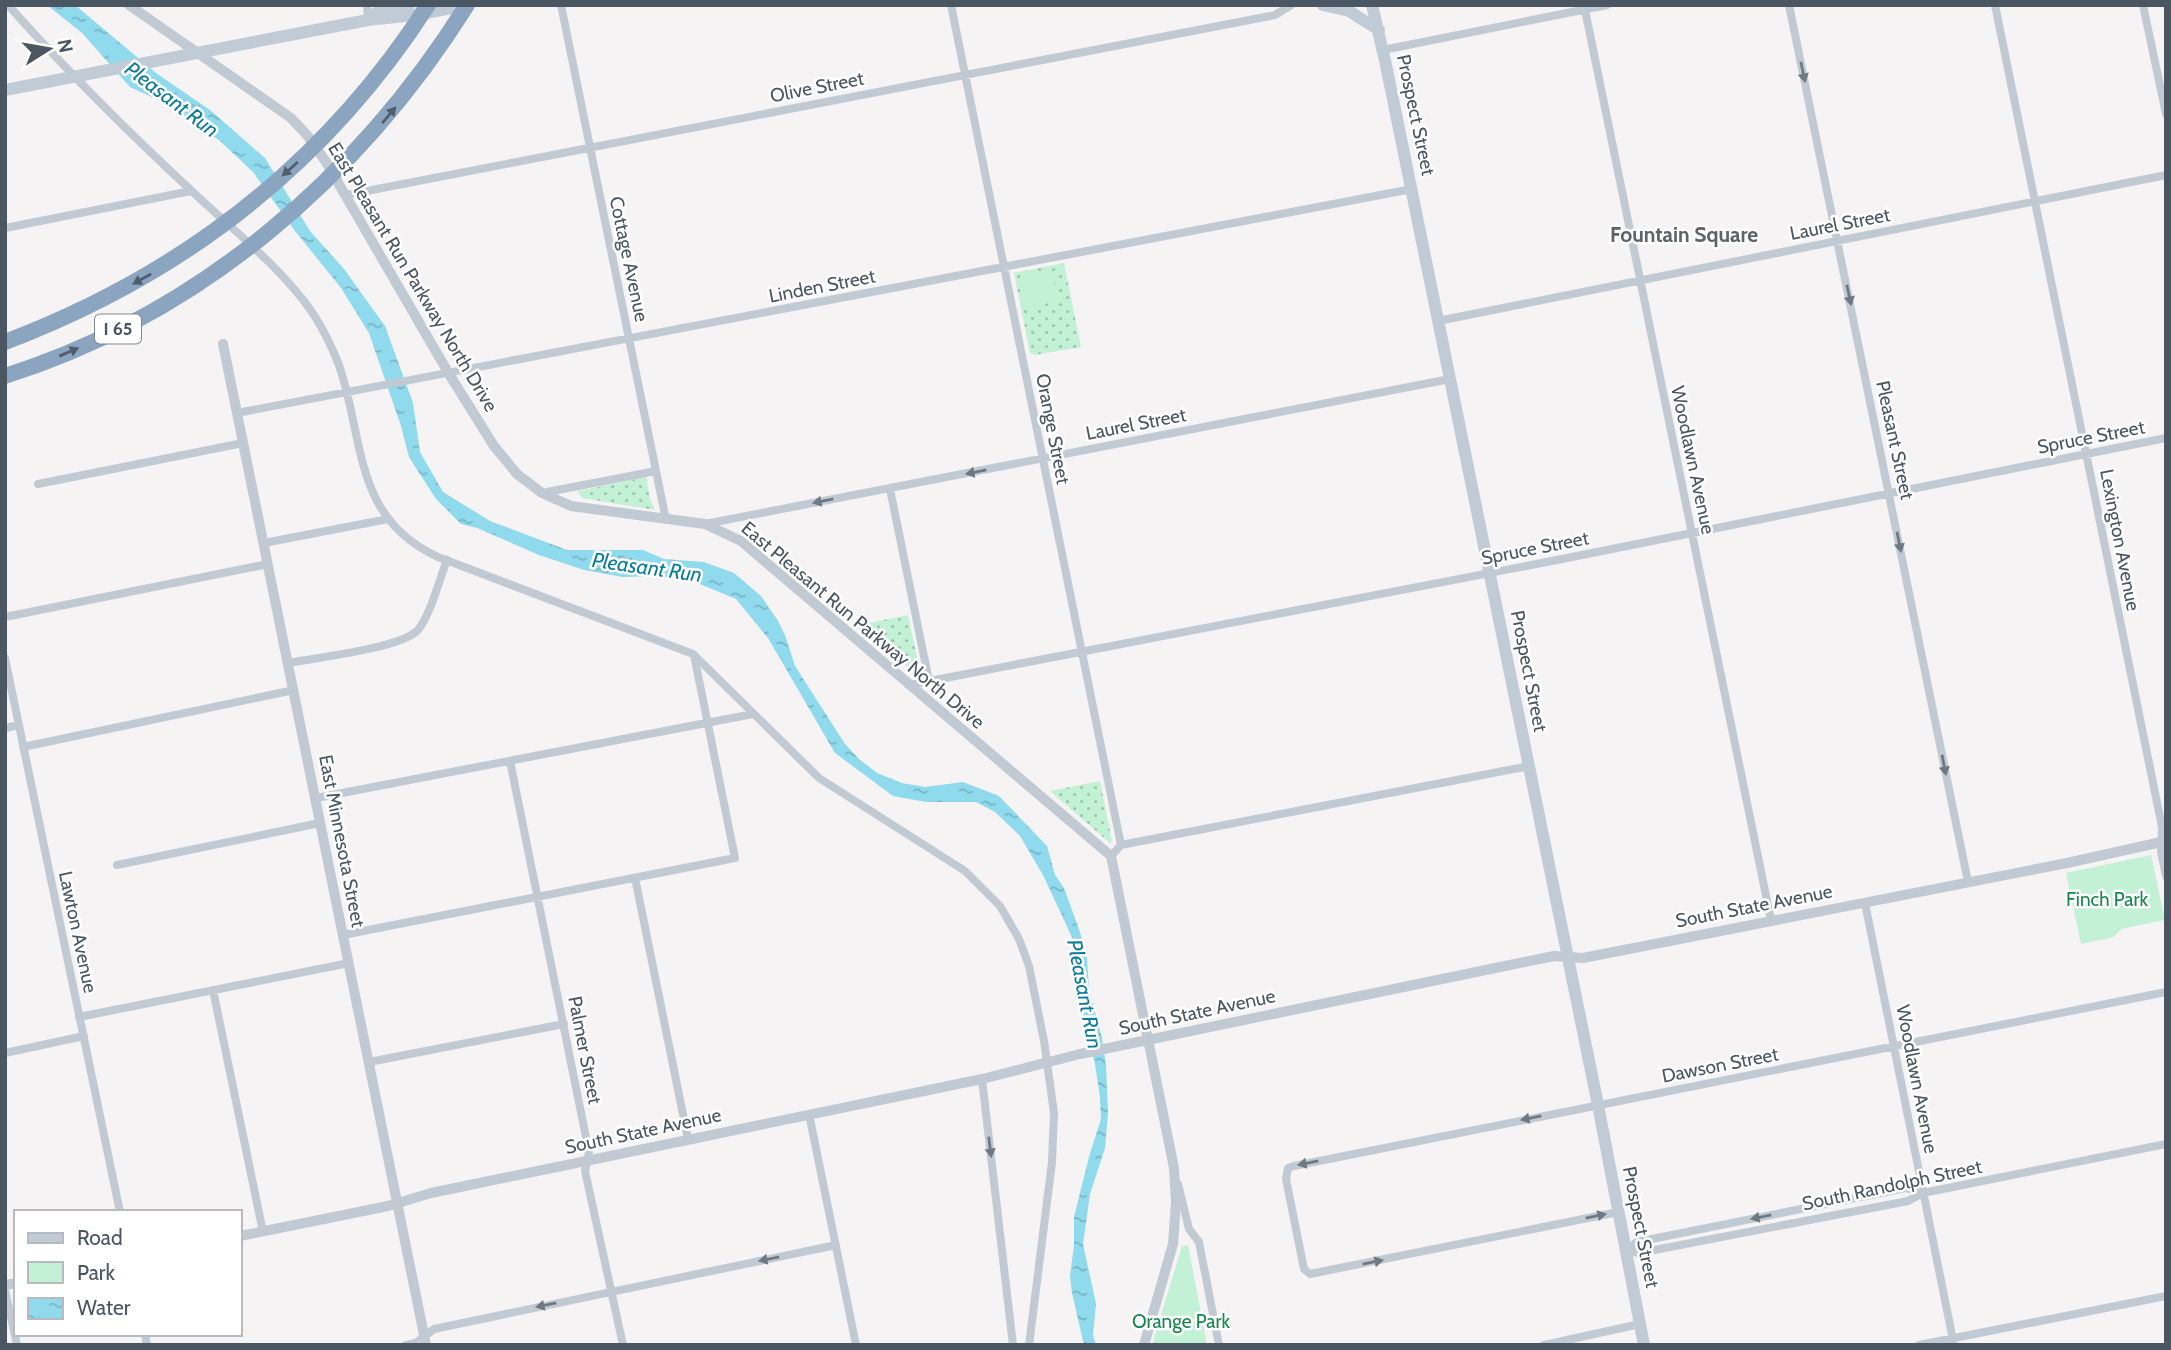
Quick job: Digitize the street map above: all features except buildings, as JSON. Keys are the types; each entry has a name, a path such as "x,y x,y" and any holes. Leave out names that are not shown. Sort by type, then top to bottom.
{"highway":[{"name":"I 65","path":"5,342 99,302 157,271 200,243 257,198 339,121 393,55 428,5"},
{"name":"I 65","path":"5,376 75,350 162,307 224,267 299,207 389,116 468,5"}],"main road":[{"path":"368,20 376,13 409,5"},
{"path":"5,90 368,20 468,5"},
{"path":"1323,5 1349,11 1379,30"},
{"name":"Prospect Street","path":"1372,5 1412,189 1598,1105 1644,1345"}],"street":[{"path":"8,5 74,77 252,247 305,302 330,346 346,393 370,490 388,519 417,546 447,560 693,654 819,778 965,871 994,899 1012,926 1027,961 1053,1103 1054,1139 1029,1345"},
{"name":"East Pleasant Run Parkway North Drive","path":"129,5 296,124 319,152 346,195 449,374 499,454 517,474 542,493 584,509 705,524 729,534 752,549 1111,856"},
{"path":"367,5 368,20"},
{"name":"Cottage Avenue","path":"561,5 666,520"},
{"name":"Orange Street","path":"951,5 1121,845"},
{"name":"Olive Street","path":"346,195 1275,15 1291,5"},
{"path":"1383,51 1608,5"},
{"name":"Pleasant Street","path":"1790,5 1968,882"},
{"name":"Lexington Avenue","path":"1995,5 2162,827 2166,876"},
{"path":"2143,5 2166,114"},
{"name":"Woodlawn Avenue","path":"1585,8 1771,920"},
{"name":"Laurel Street","path":"1438,321 2166,175"},
{"name":"Linden Street","path":"237,413 1412,189"},
{"path":"5,228 191,191"},
{"name":"East Minnesota Street","path":"223,344 425,1340"},
{"name":"Laurel Street","path":"705,524 1450,379"},
{"name":"Spruce Street","path":"909,685 2166,438"},
{"path":"38,484 243,443"},
{"path":"542,493 656,471"},
{"path":"890,489 929,681"},
{"path":"264,543 388,519"},
{"path":"288,663 394,643 410,637 424,620 447,560"},
{"path":"5,617 268,564"},
{"path":"343,935 735,858 693,654"},
{"name":"Lawton Avenue","path":"5,659 120,1210"},
{"path":"23,747 293,690"},
{"path":"316,798 753,714"},
{"path":"5,728 19,725"},
{"name":"Palmer Street","path":"510,761 589,1152 585,1171 623,1345"},
{"path":"1219,1345 1199,1242 1189,1229 1174,1168 1111,856 1121,845 1529,766"},
{"path":"117,865 320,823"},
{"name":"South State Avenue","path":"242,1237 587,1160 982,1079 1080,1054 1554,956 1583,958 2164,841"},
{"path":"635,878 688,1139"},
{"name":"Woodlawn Avenue","path":"1865,903 1953,1341"},
{"path":"79,1017 349,962"},
{"path":"214,990 263,1232"},
{"name":"Dawson Street","path":"1618,1212 1313,1274 1306,1273 1286,1175 1288,1168 1294,1166 2166,992"},
{"path":"369,1062 564,1024"},
{"path":"5,1053 83,1036"},
{"path":"982,1079 1013,1345"},
{"path":"809,1114 856,1345"},
{"name":"South Randolph Street","path":"1626,1251 1639,1254 1908,1201 1923,1193 2166,1144"},
{"path":"1144,1345 1172,1244 1177,1202 1174,1168"},
{"path":"406,1345 425,1340 432,1329 836,1245"},
{"path":"5,1290 14,1331"},
{"path":"1919,1345 1953,1341 2166,1296"},
{"path":"1544,1345 1640,1324"}],"green space":[{"path":"1064,263 1081,347 1035,355 1030,353 1014,273"},
{"path":"1051,270 1058,301 1026,308 1020,277"},
{"path":"646,477 655,510 582,498 578,491"},
{"path":"908,615 920,671 916,674 855,626"},
{"path":"1100,781 1112,841 1110,843 1050,791"},
{"name":"Finch Park","path":"2151,855 2165,920 2121,929 2114,937 2081,944 2066,873"},
{"name":"Orange Park","path":"1188,1245 1207,1345 1152,1345 1182,1246"}],"water":[{"name":"Pleasant Run","path":"47,5 75,5 156,73 210,110 265,158 310,231 344,269 385,326 413,403 420,452 443,492 490,521 567,550 643,550 664,559 704,562 734,573 761,596 778,621 795,666 845,744 859,759 877,773 902,783 925,787 963,782 999,796 1047,846 1055,875 1064,888 1080,932 1087,958 1089,990 1106,1065 1108,1113 1105,1148 1090,1194 1083,1244 1096,1304 1093,1335 1096,1345 1084,1345 1070,1276 1074,1217 1101,1119 1100,1097 1083,1017 1078,960 1071,935 1043,875 1020,836 995,812 976,802 926,802 893,796 835,753 768,638 736,599 695,582 656,576 623,577 584,570 461,524 436,499 409,457 369,333 341,288 295,231 253,172 220,141 169,105 130,87 82,33"}],"district":[{"name":"Fountain Square","path":"1684,234"}]}
